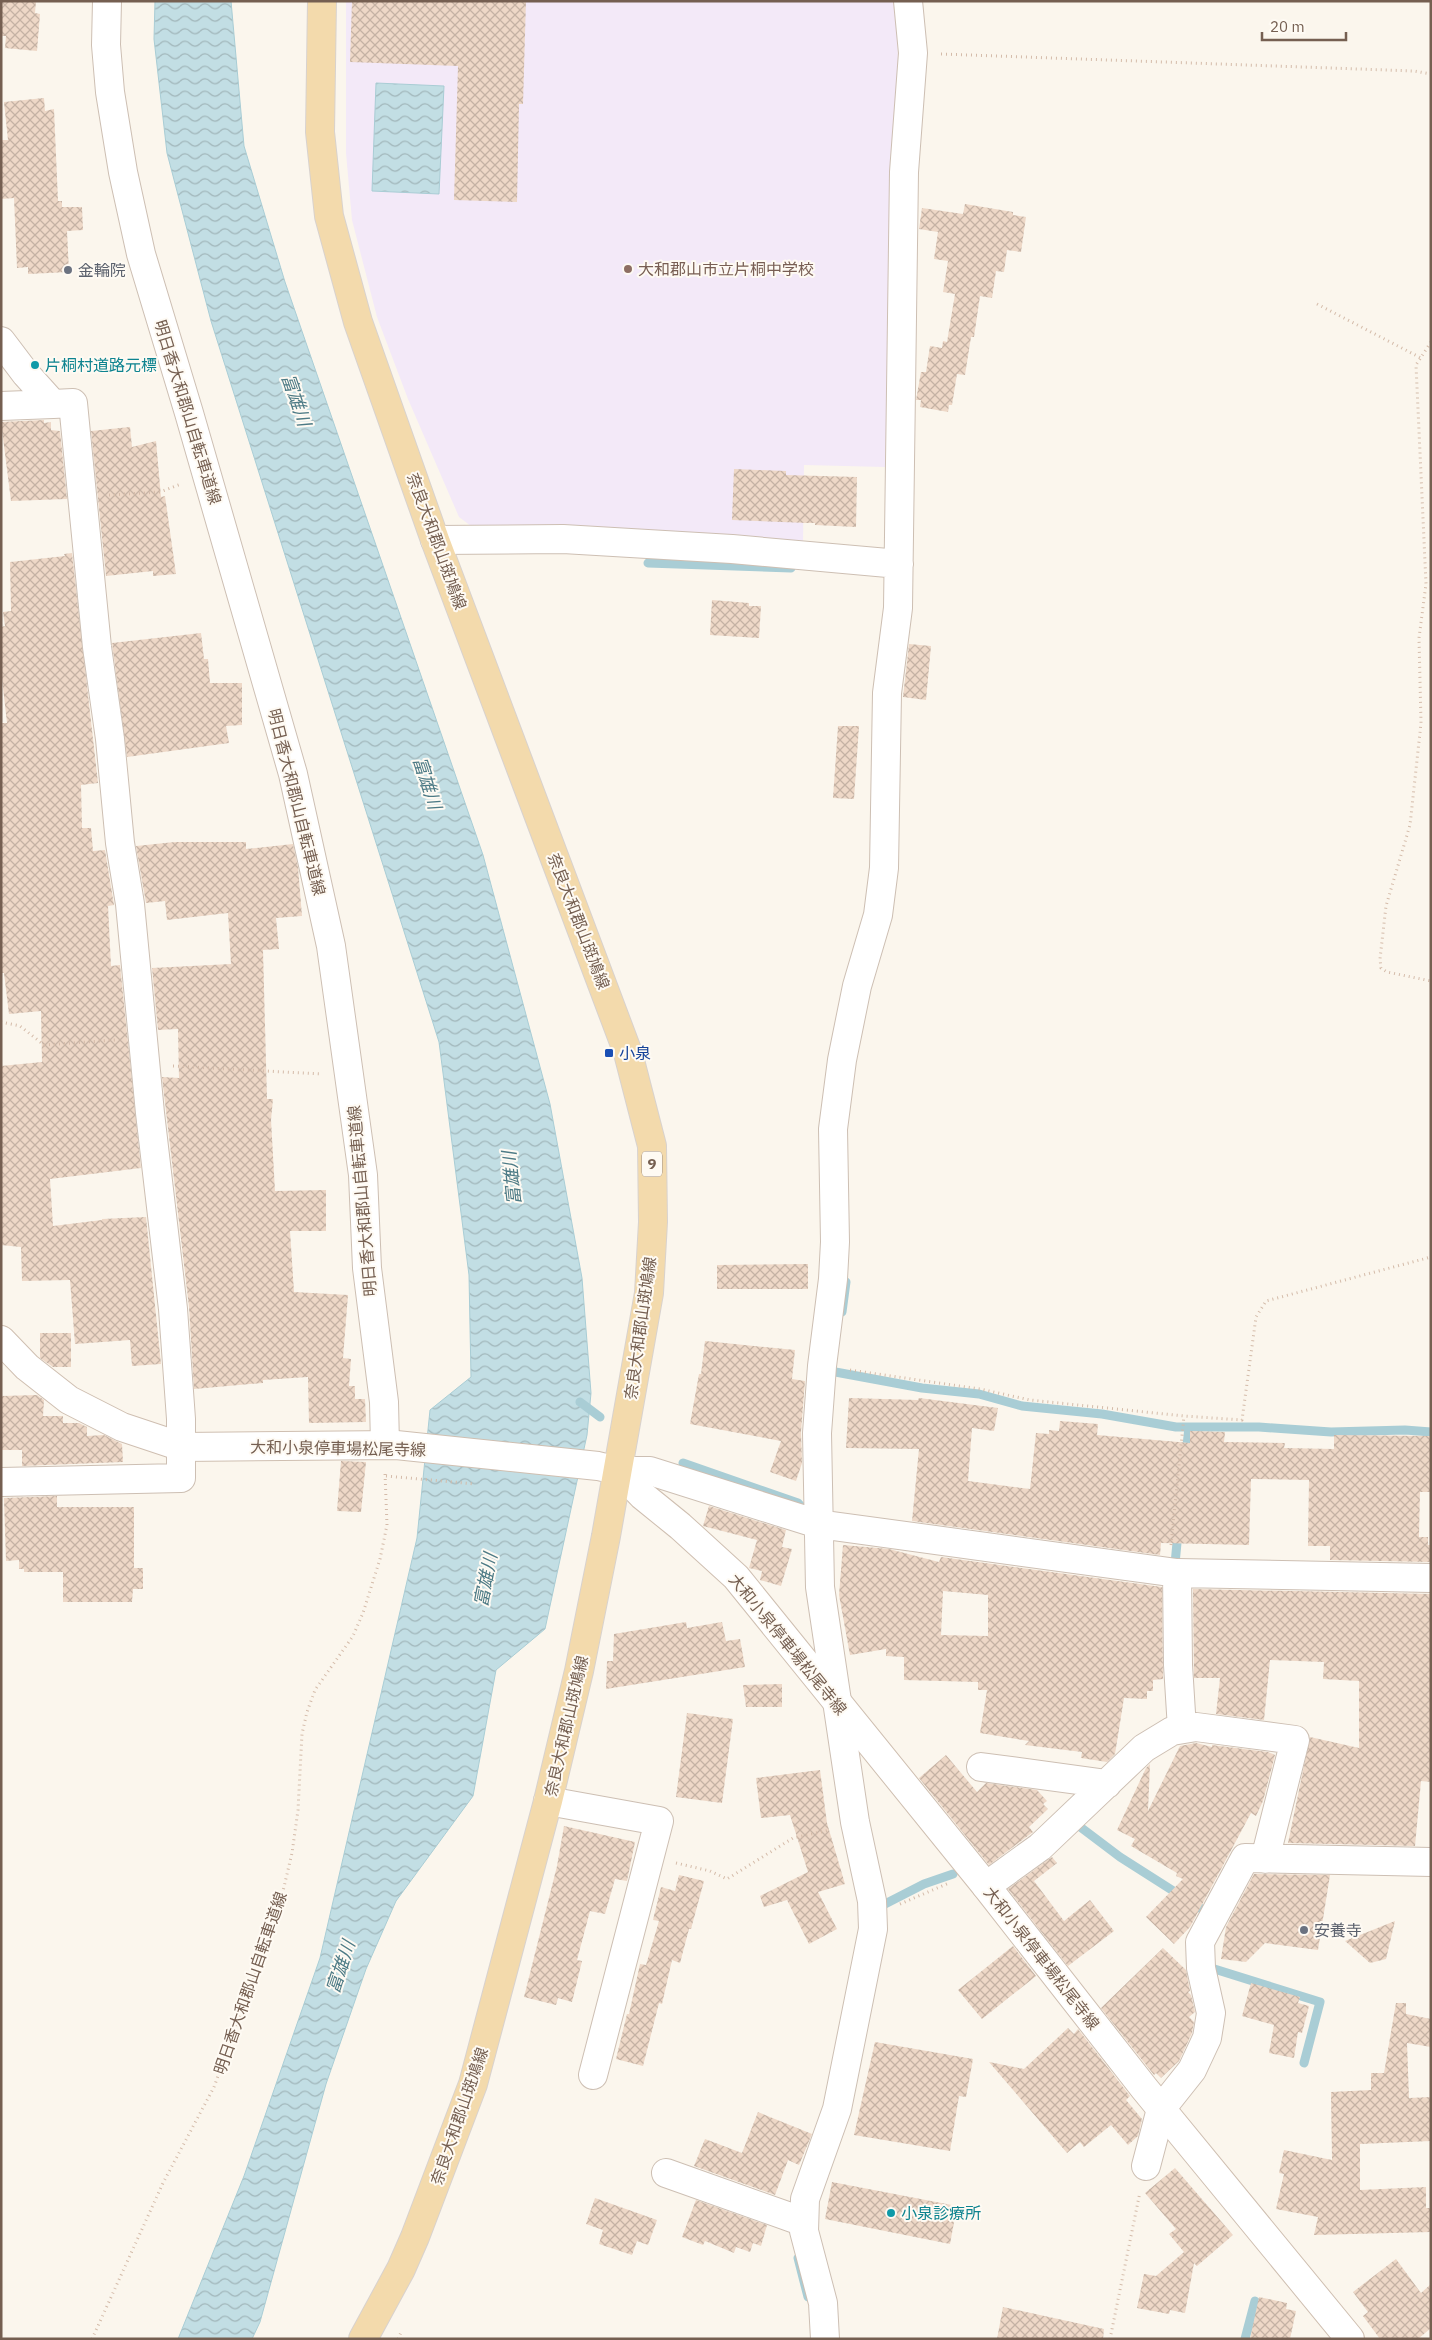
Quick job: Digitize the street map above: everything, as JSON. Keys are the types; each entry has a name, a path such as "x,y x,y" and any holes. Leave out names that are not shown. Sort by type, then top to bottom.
{"main road":[{"name":"奈良大和郡山斑鳩線","path":"322,1 320,132 329,216 358,322 435,540 628,1053 652,1146 653,1222 648,1293 608,1468 579,1670 548,1801 473,2084 401,2269 363,2339"}],"street":[{"name":"明日香大和郡山自転車道線","path":"107,1 106,45 110,92 123,172 141,254 207,473 293,774 331,946 363,1174 367,1268 391,1445"},
{"path":"795,2219 805,2199 836,2110 872,1929 872,1901 855,1822 820,1587 817,1433 822,1366 834,1279 833,1129 842,1060 857,986 878,915 884,868 887,693 898,608 904,172 913,53 908,1"},
{"path":"1,341 26,374 53,404"},
{"path":"1,406 73,403 97,647 110,739 120,843 130,904 145,1065 173,1309 182,1447 181,1478 1,1482"},
{"path":"435,540 573,540 732,549 899,564"},
{"name":"大和小泉停車場松尾寺線","path":"1,1340 27,1367 69,1400 122,1427 182,1447 391,1445 608,1468 680,1526 736,1577 839,1707 981,1880 1161,2108 1350,2339"},
{"path":"608,1468 650,1471 818,1523 1177,1573 1431,1578"},
{"path":"1177,1573 1178,1665 1182,1729"},
{"path":"981,1880 1040,1847 1144,1748 1172,1731 1196,1727 1295,1740 1265,1859"},
{"path":"981,1767 1107,1784"},
{"path":"548,1801 659,1821 593,2075"},
{"path":"1146,2166 1161,2108 1192,2070 1207,2038 1211,2013 1201,1968 1200,1942 1245,1858 1431,1862"},
{"path":"666,2173 795,2219 804,2231 823,2303 826,2339"}],"path":[{"path":"913,53 1414,71 1431,74"},
{"path":"1317,304 1421,358"},
{"path":"1431,342 1416,366 1426,584 1420,638 1421,723 1410,824 1386,906 1380,959 1381,968 1387,972 1431,981"},
{"path":"83,496 160,492 207,473"},
{"path":"1,1022 20,1026 44,1045 143,1038"},
{"path":"145,1065 350,1076"},
{"path":"822,1366 980,1389 1030,1400 1242,1420 1256,1317 1266,1301 1431,1257"},
{"path":"1177,1573 1170,1565 1184,1416"},
{"name":"明日香大和郡山自転車道線","path":"92,2339 159,2191 214,2087 279,1908 292,1853 298,1810 301,1742 307,1712 316,1690 353,1636 364,1612 380,1559 387,1525 386,1476 391,1445"},
{"path":"386,1476 396,1477"},
{"path":"651,1856 710,1871 727,1879 793,1838 834,1829"},
{"path":"872,1918 935,1888 981,1880"},
{"path":"1110,2339 1146,2166"}],"shaded area":[{"name":"大和郡山市立片桐中学校","path":"346,1 897,1 898,69 885,467 804,465 803,544 505,526 471,526 459,517 408,399 377,317 352,220 346,153"}],"water":[{"name":"富雄川","path":"155,1 231,1 244,146 285,282 483,855 550,1104 582,1278 591,1393 587,1435 545,1629 496,1670 473,1796 396,1901 366,1969 326,2084 260,2322 252,2339 178,2339 244,2176 320,1958 417,1538 430,1410 471,1377 469,1275 439,1042 211,321 167,153 154,39"},
{"path":"376,83 444,86 439,194 372,191"}],"building":[{"path":"1,1 36,1 35,13 40,14 37,51 5,48 6,36 1,36"},
{"path":"352,1 526,1 523,104 519,104 517,202 454,200 458,66 350,62"},
{"path":"44,98 45,111 54,109 58,201 62,201 62,207 82,207 83,230 67,231 69,272 28,274 28,267 17,268 14,198 1,199 1,140 8,140 4,102"},
{"path":"965,204 1013,212 1013,215 1026,217 1021,252 1007,250 1004,272 996,271 992,298 980,296 974,337 971,337 965,375 957,374 952,405 949,405 948,412 920,407 921,400 916,400 921,372 926,372 930,346 942,348 943,341 947,342 955,294 943,292 948,261 934,259 938,232 919,229 922,208 963,214"},
{"path":"44,420 44,423 51,422 51,430 60,431 67,499 11,501 1,422"},
{"path":"130,427 132,447 156,441 161,497 165,496 176,574 153,576 153,571 106,576 91,431"},
{"path":"734,469 786,471 786,475 857,477 856,527 815,525 815,523 732,520"},
{"path":"72,553 98,783 81,785 82,828 91,828 93,851 105,850 114,905 108,906 111,966 120,965 141,1168 50,1179 53,1226 102,1219 146,1217 161,1364 132,1366 130,1340 75,1344 70,1280 22,1281 21,1247 1,1245 1,1066 42,1062 41,1011 9,1014 4,973 1,973 1,723 7,723 1,670 1,627 5,626 3,612 11,611 10,562 65,556 64,554"},
{"path":"712,600 749,603 749,606 761,606 759,638 710,635"},
{"path":"201,633 204,659 208,659 210,683 242,683 242,725 226,726 229,743 127,757 112,643"},
{"path":"909,644 931,646 926,700 903,697"},
{"path":"838,726 859,726 854,799 833,798"},
{"path":"175,842 246,842 246,849 293,844 298,867 302,916 276,918 279,949 263,950 267,1099 273,1099 271,1120 275,1191 326,1190 326,1231 290,1231 294,1292 348,1295 343,1358 351,1359 349,1386 355,1386 355,1399 365,1399 366,1422 309,1423 308,1377 263,1380 263,1383 194,1389 189,1307 162,1077 179,1078 178,1029 158,1030 152,968 231,964 228,913 167,920 165,901 146,903 136,846"},
{"path":"808,1264 808,1289 717,1289 717,1265"},
{"path":"40,1333 71,1333 71,1367 53,1367 40,1358"},
{"path":"705,1341 795,1350 792,1379 805,1381 801,1432 802,1463 796,1481 770,1472 781,1441 690,1424 699,1374 701,1374"},
{"path":"37,1395 44,1400 43,1416 63,1416 63,1423 79,1423 87,1427 87,1436 104,1435 122,1444 123,1462 22,1466 22,1450 1,1450 1,1396"},
{"path":"849,1398 918,1400 919,1398 998,1408 994,1431 972,1428 968,1481 1030,1489 1036,1433 1049,1434 1049,1430 1059,1431 1060,1421 1098,1424 1097,1435 1190,1443 1190,1431 1225,1432 1224,1442 1285,1443 1284,1448 1334,1449 1334,1435 1431,1436 1431,1492 1420,1492 1419,1537 1428,1537 1428,1545 1431,1545 1431,1562 1330,1560 1330,1546 1308,1546 1309,1480 1251,1479 1249,1545 1161,1543 1160,1555 912,1521 919,1449 846,1448"},
{"path":"341,1461 366,1462 361,1512 337,1511"},
{"path":"57,1496 57,1507 134,1507 134,1568 143,1568 143,1589 133,1589 132,1602 63,1602 63,1572 24,1572 24,1569 19,1569 19,1560 6,1561 4,1498"},
{"path":"709,1506 786,1530 782,1547 792,1549 781,1586 760,1580 762,1571 749,1568 757,1540 703,1526"},
{"path":"843,1545 889,1549 939,1562 941,1557 1162,1587 1163,1679 1153,1680 1153,1691 1147,1691 1147,1699 1124,1698 1115,1754 1107,1762 1081,1758 1082,1752 1025,1745 1029,1741 980,1733 987,1690 978,1690 978,1682 904,1680 904,1657 886,1656 886,1649 850,1655 839,1595","holes":["943,1591 988,1595 988,1636 941,1635"]},
{"path":"1193,1589 1431,1594 1431,1782 1421,1781 1415,1846 1288,1843 1310,1737 1359,1748 1359,1681 1323,1679 1324,1662 1270,1660 1264,1720 1216,1714 1220,1678 1194,1678"},
{"path":"686,1622 687,1628 722,1622 726,1641 740,1639 745,1667 606,1689 607,1661 613,1661 614,1634"},
{"path":"782,1684 782,1707 746,1707 743,1685"},
{"path":"687,1713 733,1719 722,1803 676,1797"},
{"path":"1196,1743 1212,1747 1212,1745 1268,1752 1275,1755 1263,1801 1256,1816 1251,1813 1190,1927 1174,1944 1146,1917 1183,1879 1176,1876 1177,1873 1131,1846 1135,1839 1117,1830 1146,1768 1150,1764 1148,1811 1180,1746"},
{"path":"946,1755 977,1792 986,1783 1037,1790 1047,1801 1043,1804 1048,1809 1029,1827 1033,1832 989,1865 919,1778"},
{"path":"820,1770 827,1823 845,1884 818,1892 837,1929 809,1944 787,1900 764,1907 760,1896 808,1872 790,1815 761,1818 756,1778"},
{"path":"564,1826 635,1842 627,1881 615,1879 605,1914 590,1911 577,1960 582,1961 572,2002 558,1998 556,2005 524,1997 557,1866"},
{"path":"1052,1857 1057,1863 1034,1881 1064,1921 1090,1900 1114,1931 1068,1966 1008,1889"},
{"path":"1254,1874 1330,1875 1318,1950 1265,1943 1246,1962 1221,1959 1226,1927"},
{"path":"679,1875 704,1881 680,1963 672,1960 662,2004 659,2003 643,2066 616,2059 627,2014 629,2014 640,1964 646,1965 659,1921 653,1920 661,1887 675,1891"},
{"path":"1395,1921 1386,1959 1370,1963 1345,1941"},
{"path":"1013,1946 1036,1976 982,2019 958,1990"},
{"path":"1163,1948 1186,1970 1190,1991 1188,1992 1191,1995 1195,2012 1189,2017 1194,2022 1192,2033 1179,2061 1161,2078 1156,2073 1154,2075 1101,2008"},
{"path":"1251,1983 1300,1997 1298,2003 1309,2006 1302,2033 1298,2032 1294,2058 1269,2053 1274,2025 1242,2016"},
{"path":"1396,2003 1406,2003 1406,2014 1431,2019 1431,2047 1407,2043 1409,2098 1431,2097 1431,2141 1360,2144 1360,2190 1426,2187 1426,2208 1431,2208 1431,2232 1314,2235 1318,2217 1276,2209 1284,2174 1279,2173 1284,2150 1332,2160 1331,2092 1371,2090 1371,2073 1384,2073"},
{"path":"1068,2028 1074,2034 1078,2029 1130,2096 1126,2100 1142,2119 1138,2136 1128,2145 1111,2125 1084,2147 1080,2142 1067,2153 989,2062 1024,2069"},
{"path":"875,2042 973,2059 966,2097 959,2096 950,2151 854,2135"},
{"path":"758,2112 812,2134 799,2165 788,2160 775,2195 694,2166 705,2139 742,2153"},
{"path":"1175,2168 1233,2235 1197,2266 1194,2263 1185,2313 1170,2310 1169,2314 1137,2308 1144,2274 1156,2276 1184,2252 1169,2234 1176,2229 1145,2193"},
{"name":"小泉診療所","path":"832,2182 957,2206 950,2244 825,2219"},
{"path":"595,2198 657,2220 648,2245 637,2241 632,2255 599,2244 603,2230 586,2224"},
{"path":"696,2200 767,2225 761,2246 753,2243 750,2252 736,2247 734,2253 705,2241 703,2245 682,2237"},
{"path":"1396,2259 1421,2293 1431,2284 1431,2328 1418,2339 1380,2339 1363,2316 1368,2312 1353,2292"},
{"path":"1259,2297 1287,2303 1286,2309 1296,2311 1290,2339 1250,2339"},
{"path":"1003,2307 1104,2329 1103,2339 997,2339"}],"waterway":[{"path":"648,563 791,568"},
{"path":"842,1312 846,1282"},
{"path":"830,1371 922,1388 979,1394 1022,1406 1102,1414 1176,1427 1259,1427 1331,1432 1405,1430 1431,1432"},
{"path":"580,1402 600,1417"},
{"path":"1186,1455 1189,1427"},
{"path":"683,1463 798,1503 805,1511"},
{"path":"1175,1564 1178,1532"},
{"path":"1071,1820 1120,1857 1211,1915"},
{"path":"883,1905 924,1884 953,1874"},
{"path":"1206,1963 1208,1967 1320,2002 1304,2063"},
{"path":"798,2258 808,2297"},
{"path":"1245,2339 1255,2301"}],"place":[{"name":"大和郡山市立片桐中学校","path":"628,269"},
{"name":"金輪院","path":"68,270"},
{"name":"片桐村道路元標","path":"35,365"},
{"name":"小泉","path":"609,1053"},
{"name":"安養寺","path":"1304,1930"},
{"name":"小泉診療所","path":"891,2213"}]}
